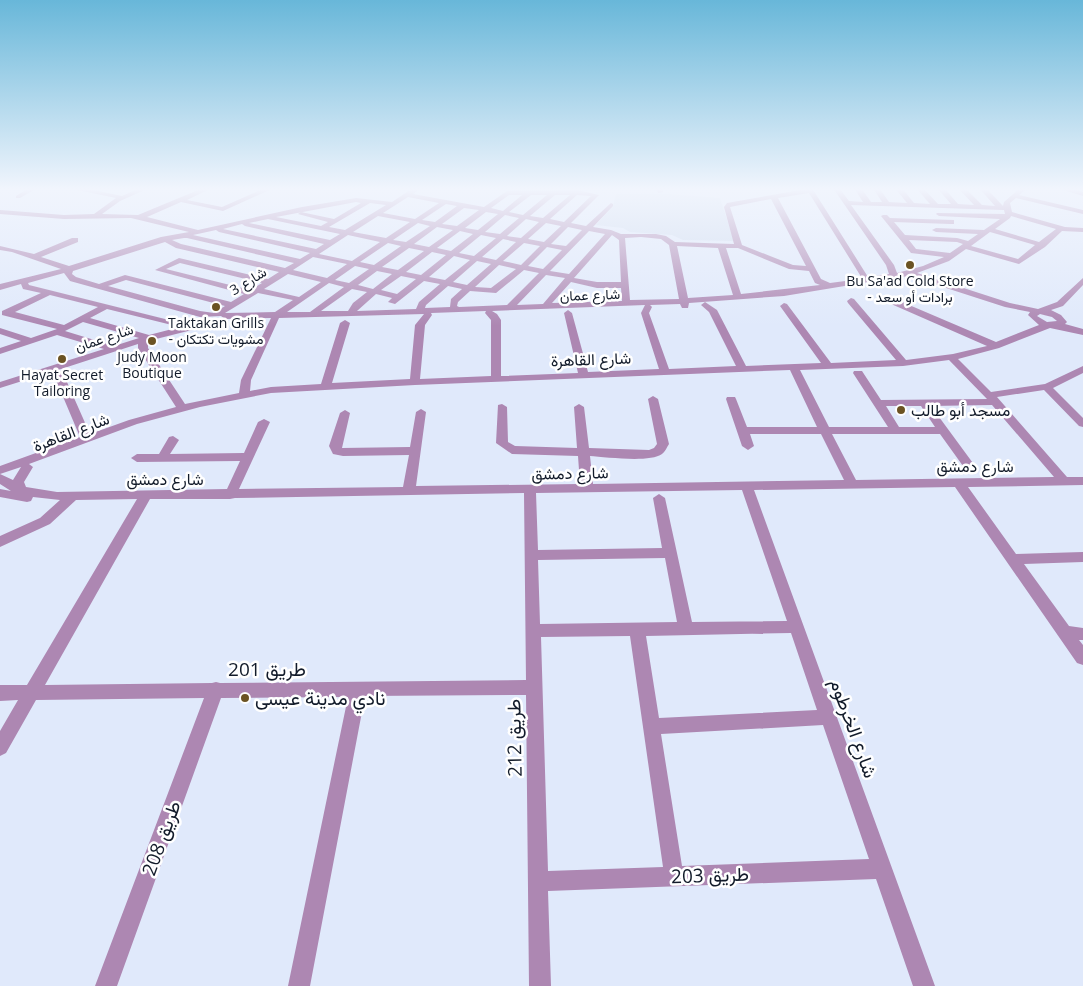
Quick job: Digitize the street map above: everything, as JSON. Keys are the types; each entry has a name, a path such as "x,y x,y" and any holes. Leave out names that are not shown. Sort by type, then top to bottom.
{"street":[{"path":"0,287 24,282 186,234"},
{"path":"234,234 353,263 491,291 498,289 556,234"},
{"path":"288,234 332,243"},
{"path":"347,234 545,272 597,285 625,285"},
{"name":"شارع 3","path":"219,317 233,305 347,234"},
{"path":"244,394 246,380 281,317 298,299 396,234"},
{"path":"312,314 424,234"},
{"path":"351,313 356,305 451,234"},
{"path":"384,313 389,304 477,234"},
{"path":"490,234 568,249"},
{"path":"415,382 420,325 424,313 422,304 503,234"},
{"path":"457,310 453,304 531,234"},
{"path":"510,307 582,234"},
{"path":"547,306 549,301 609,234"},
{"path":"616,234 621,236 659,237 668,239 673,244 684,304"},
{"path":"735,234 739,246"},
{"path":"793,234 811,269 816,285"},
{"path":"839,234 867,278"},
{"path":"868,234 890,265 891,270 966,290 1083,331"},
{"path":"900,234 914,251 951,255"},
{"path":"953,234 966,245 1019,262 1054,234"},
{"name":"شارع عمان","path":"0,385 219,317 424,313 510,307 626,303 705,305 788,297 910,275 945,264 951,255 983,234"},
{"path":"1001,234 1042,244"},
{"path":"182,235 302,262"},
{"path":"621,236 623,240 626,303"},
{"path":"902,237 958,240"},
{"path":"34,257 75,240"},
{"path":"164,240 174,245 398,298"},
{"path":"673,244 739,246 792,267 811,269"},
{"path":"721,245 738,298"},
{"path":"0,248 69,269"},
{"path":"269,282 178,260 159,270 254,292 298,299"},
{"path":"217,270 236,260"},
{"path":"69,269 68,275 71,278 200,314 219,317"},
{"name":"شارع عمان","path":"281,317 312,314 489,313 648,307 738,298 816,285 830,286 867,278 910,275"},
{"path":"101,286 118,278 127,277 233,305"},
{"path":"1028,331 1036,314 1060,304 1083,280"},
{"path":"24,282 26,287 177,325 192,326"},
{"path":"4,313 48,292"},
{"path":"0,351 61,330 138,297"},
{"path":"886,298 996,346"},
{"path":"851,301 904,363"},
{"path":"1056,321 1060,304"},
{"path":"705,305 713,310 742,369"},
{"path":"784,306 828,366"},
{"path":"648,307 645,313 664,372"},
{"path":"568,312 584,375"},
{"path":"4,313 61,330 114,349"},
{"path":"489,313 496,320 496,378"},
{"path":"83,319 149,338"},
{"name":"شارع القاهرة","path":"0,470 86,438 154,416 244,394 326,386 496,378 904,363 951,357 996,346 1028,331 1056,321"},
{"path":"326,386 345,323"},
{"path":"0,331 32,341"},
{"path":"149,338 143,342 143,348 182,408"},
{"path":"951,357 992,399 1064,481"},
{"path":"793,367 851,483"},
{"path":"58,373 86,438"},
{"path":"858,373 896,430"},
{"path":"878,403 924,403 992,399 1046,387 1080,374"},
{"path":"1046,387 1083,424"},
{"path":"502,407 502,440 505,447 516,450 650,454 660,449 663,444 653,399"},
{"path":"731,399 748,446"},
{"path":"924,403 972,470"},
{"path":"579,407 587,489"},
{"path":"409,491 421,412"},
{"path":"345,413 335,446 337,450 344,452 415,451"},
{"name":"شارع القاهرة","path":"0,477 154,416"},
{"path":"230,494 264,422"},
{"path":"743,431 943,430"},
{"path":"162,458 173,440"},
{"path":"136,458 247,457"},
{"path":"21,490 18,482 27,467"},
{"name":"شارع دمشق","path":"0,477 21,490 57,496"},
{"name":"شارع دمشق","path":"0,493 31,498 57,496 530,490 851,483 1083,481"},
{"path":"958,482 1083,658"},
{"name":"شارع الخرطوم","path":"746,485 924,986"},
{"name":"طريق 212","path":"530,490 540,986"},
{"path":"0,747 146,495"},
{"path":"0,542 45,520 73,496"},
{"path":"659,498 686,629"},
{"path":"531,555 670,553"},
{"path":"1012,559 1083,557"},
{"path":"532,631 795,627"},
{"path":"637,630 674,876"},
{"path":"1065,632 1083,634"},
{"name":"طريق 201","path":"0,693 216,689 534,687"},
{"path":"298,986 358,688"},
{"name":"طريق 208","path":"106,986 216,689"},
{"path":"652,726 828,717"},
{"name":"طريق 203","path":"538,881 882,869"}],"shaded area":[{"path":"658,234 732,234 734,241 683,240 672,235"}],"place":[{"name":"Bu Sa'ad Cold Store - برادات أو سعد","path":"910,265"},
{"name":"Taktakan Grills - مشويات تكتكان","path":"216,307"},
{"name":"Judy Moon Boutique","path":"152,341"},
{"name":"Hayat Secret Tailoring","path":"62,359"},
{"name":"مسجد أبو طالب","path":"901,410"},
{"name":"نادي مدينة عيسى","path":"245,698"}]}
